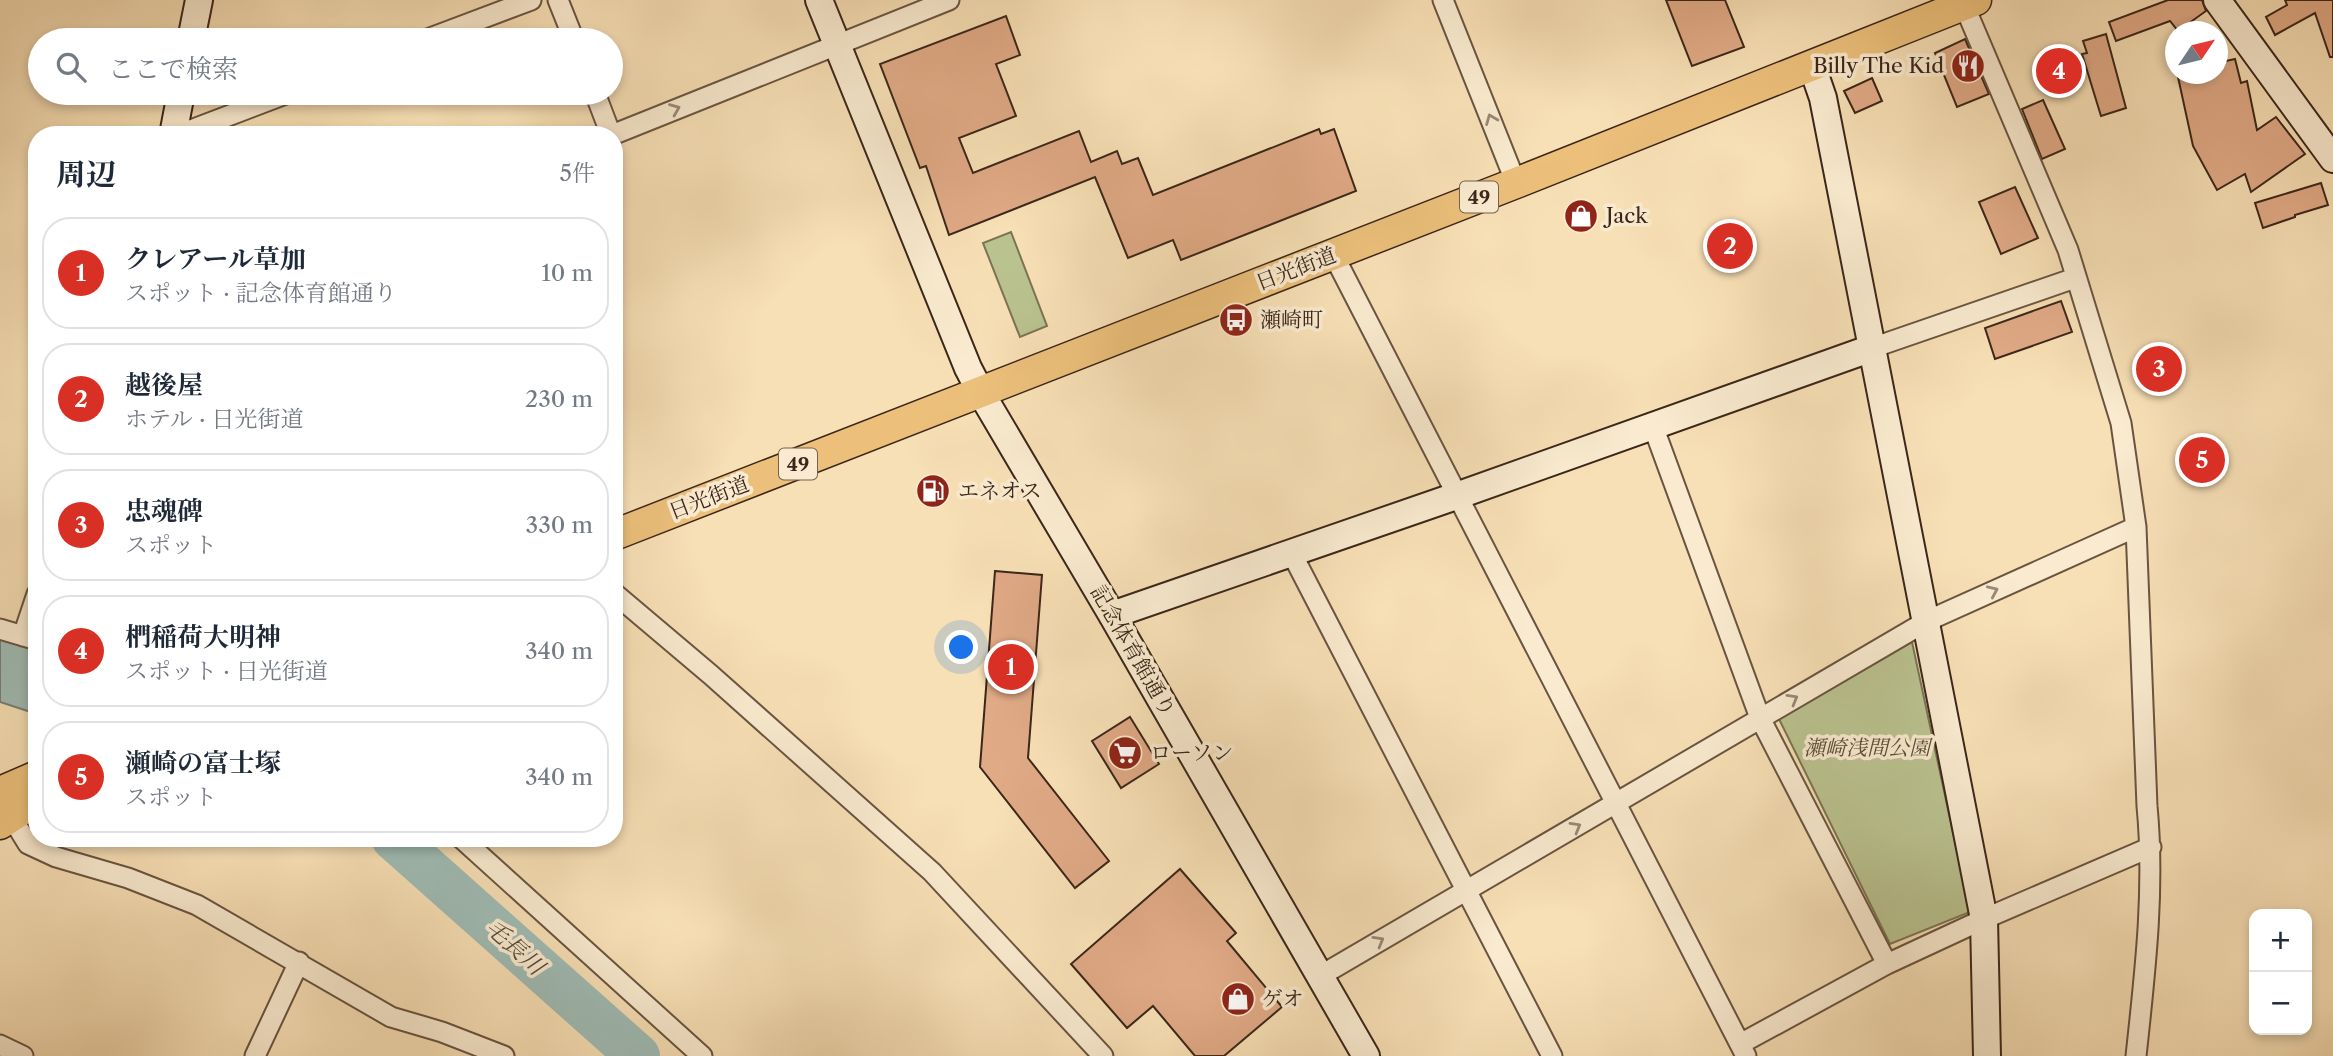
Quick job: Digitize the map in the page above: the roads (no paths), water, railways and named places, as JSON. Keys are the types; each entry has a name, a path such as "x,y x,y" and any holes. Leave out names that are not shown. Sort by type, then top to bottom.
{"main road":[{"name":"日光街道","path":"623,532 1516,183 1970,2"},
{"path":"4,812 28,786"},
{"path":"4,812 28,803"}],"street":[{"path":"193,28 199,0"},
{"path":"457,28 531,0"},
{"path":"558,0 569,28"},
{"name":"記念体育館通り","path":"819,0 968,368 1366,1056"},
{"path":"623,131 949,0"},
{"path":"1443,0 1516,183"},
{"path":"2217,0 2333,159"},
{"path":"1970,2 2068,250 2121,423 2136,527 2151,847 2147,959 2136,1056"},
{"path":"1812,65 1823,98 1984,919 1987,1056"},
{"path":"176,126 179,105"},
{"path":"199,126 256,105"},
{"path":"600,105 608,126"},
{"path":"1333,254 1743,1050 1887,964 2151,847"},
{"path":"1112,615 2075,278"},
{"path":"1653,426 1760,718 1887,964"},
{"path":"1320,976 1927,621 2136,527"},
{"path":"1291,552 1552,1056"},
{"path":"623,601 711,675 932,872 1103,1056"},
{"path":"0,629 28,637"},
{"path":"4,812 28,844"},
{"path":"34,847 55,857 128,878 197,905 391,1017 442,1032 505,1056"},
{"path":"471,847 702,1056"},
{"path":"255,1056 299,962"},
{"path":"0,1045 23,1056"}],"water":[{"path":"0,636 28,645 28,711 0,702"}],"waterway":[{"name":"毛長川","path":"403,847 638,1056"}],"place":[{"name":"Billy The Kid","path":"1968,66"},
{"name":"椚稲荷大明神","path":"2059,71"},
{"name":"Jack","path":"1581,216"},
{"name":"越後屋","path":"1730,246"},
{"name":"瀬崎町","path":"1236,320"},
{"name":"忠魂碑","path":"2159,369"},
{"name":"瀬崎の富士塚","path":"2202,460"},
{"name":"エネオス","path":"933,491"},
{"name":"クレアール草加","path":"1011,667"},
{"name":"ローソン","path":"1125,753"},
{"name":"ゲオ","path":"1238,999"}],"park label":[{"name":"瀬崎浅間公園","path":"1867,748"}]}
